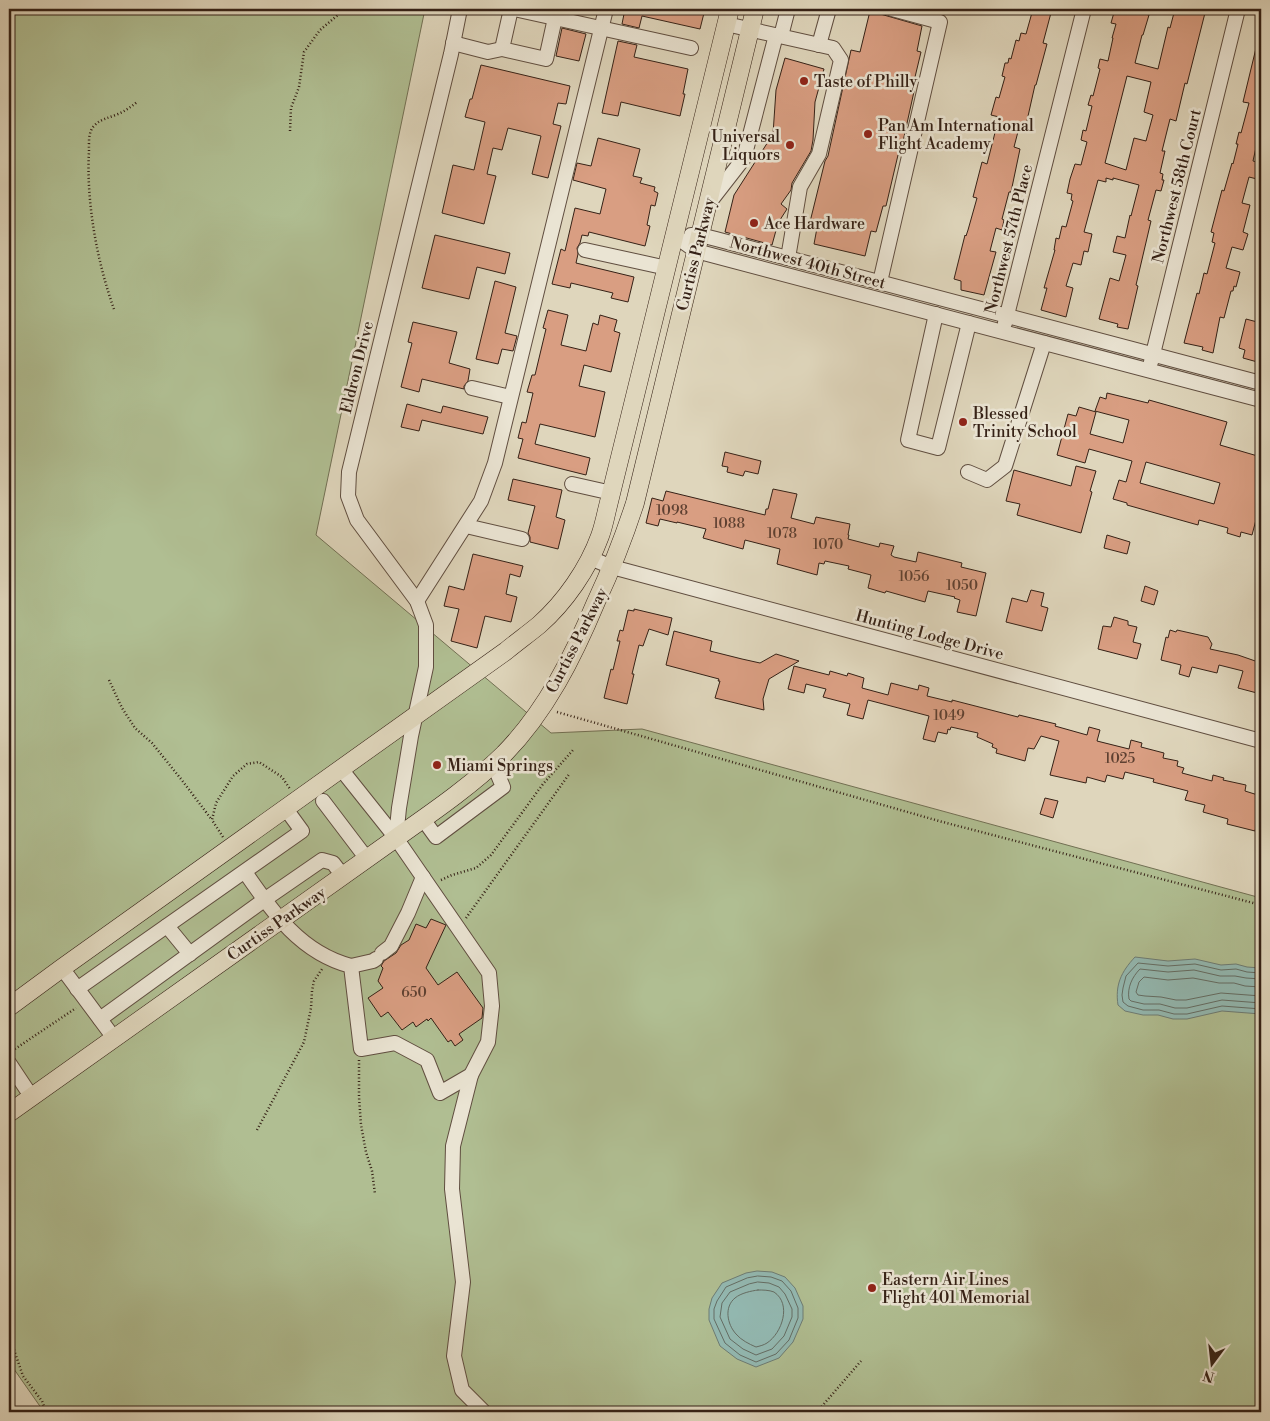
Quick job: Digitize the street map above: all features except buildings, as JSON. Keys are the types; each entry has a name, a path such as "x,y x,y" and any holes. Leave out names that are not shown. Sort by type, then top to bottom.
{"main road":[{"name":"Curtiss Parkway","path":"9,1113 423,819 493,763 519,737 541,708 560,678 582,636 612,567 635,503 755,9"},
{"name":"Curtiss Parkway","path":"9,1007 506,651 540,624 575,583 590,558 600,536 612,493 728,16"}],"street":[{"name":"Eldron Drive","path":"396,838 399,808 415,716 426,667 426,625 417,601 357,520 348,496 349,472 460,9"},
{"path":"502,49 513,9 691,48"},
{"path":"417,601 481,501 495,463 606,9"},
{"path":"707,206 744,158 788,9"},
{"path":"819,45 829,9"},
{"path":"880,282 940,22 892,9"},
{"name":"Northwest 57th Place","path":"1003,332 1084,9"},
{"name":"Northwest 58th Court","path":"1149,371 1238,9"},
{"path":"728,16 750,29 832,48 841,60 819,154 800,187 788,258"},
{"path":"453,43 488,52 502,49 546,59 555,18"},
{"name":"Northwest 40th Street","path":"674,236 936,314 1261,400"},
{"name":"Northwest 40th Street","path":"698,243 788,258 1261,383"},
{"path":"585,250 667,268"},
{"path":"936,314 908,440 938,448 969,323"},
{"path":"968,472 987,480 1005,466 1044,343"},
{"path":"472,388 510,397"},
{"path":"572,484 612,493"},
{"path":"466,526 522,539"},
{"name":"Hunting Lodge Drive","path":"590,558 612,567 1261,741"},
{"path":"423,819 436,837 503,787 493,763"},
{"path":"341,769 396,838 489,973 492,1006 488,1042 471,1074 454,1146 452,1189 463,1282 454,1356 462,1390 484,1412"},
{"path":"323,802 367,859"},
{"path":"78,989 302,831 286,808"},
{"path":"100,1019 322,860 333,863 343,876"},
{"path":"245,872 264,900 302,942 329,960 351,966 379,956 391,946 426,881"},
{"path":"168,926 190,954"},
{"path":"351,966 361,1049 395,1043 427,1060 440,1093 471,1074"},
{"path":"62,968 114,1038"},
{"path":"9,1063 31,1096"}],"path":[{"path":"290,131 292,108 299,87 304,52 320,30 345,9"},
{"path":"114,309 103,274 91,210 88,178 90,134 93,127 102,120 118,114 137,102"},
{"path":"109,680 122,708 135,728 152,743 212,820 230,848"},
{"path":"541,708 940,821 1261,905"},
{"path":"426,881 476,868 491,855 543,784 573,750"},
{"path":"212,820 216,803 220,796 233,776 247,764 259,762 282,777 290,789"},
{"path":"458,929 570,773"},
{"path":"257,1130 304,1042 312,1008 314,981 329,960"},
{"path":"9,1053 86,1001"},
{"path":"361,1049 359,1096 361,1125 372,1171 374,1194"},
{"path":"9,1294 13,1347 23,1376 42,1401 46,1412"},
{"path":"817,1412 861,1361"}],"green space":[{"path":"9,9 425,9 316,535 551,733 642,729 1261,898 1261,1412 44,1412 9,1362"}],"water":[{"path":"1135,957 1168,961 1195,959 1221,965 1236,964 1261,968 1261,1014 1222,1011 1187,1019 1173,1019 1125,1011 1118,1005 1118,985 1126,968"},
{"path":"757,1271 772,1272 785,1277 795,1288 803,1306 803,1319 793,1342 779,1358 756,1367 737,1359 720,1346 709,1320 709,1309 712,1298 722,1283 746,1273"}],"place":[{"name":"Taste of Philly","path":"804,81"},
{"name":"Pan Am International Flight Academy","path":"868,134"},
{"name":"Universal Liquors","path":"790,145"},
{"name":"Ace Hardware","path":"754,223"},
{"name":"Blessed Trinity School","path":"963,422"},
{"name":"Miami Springs","path":"437,765"},
{"name":"Eastern Air Lines Flight 401 Memorial","path":"872,1288"}]}
